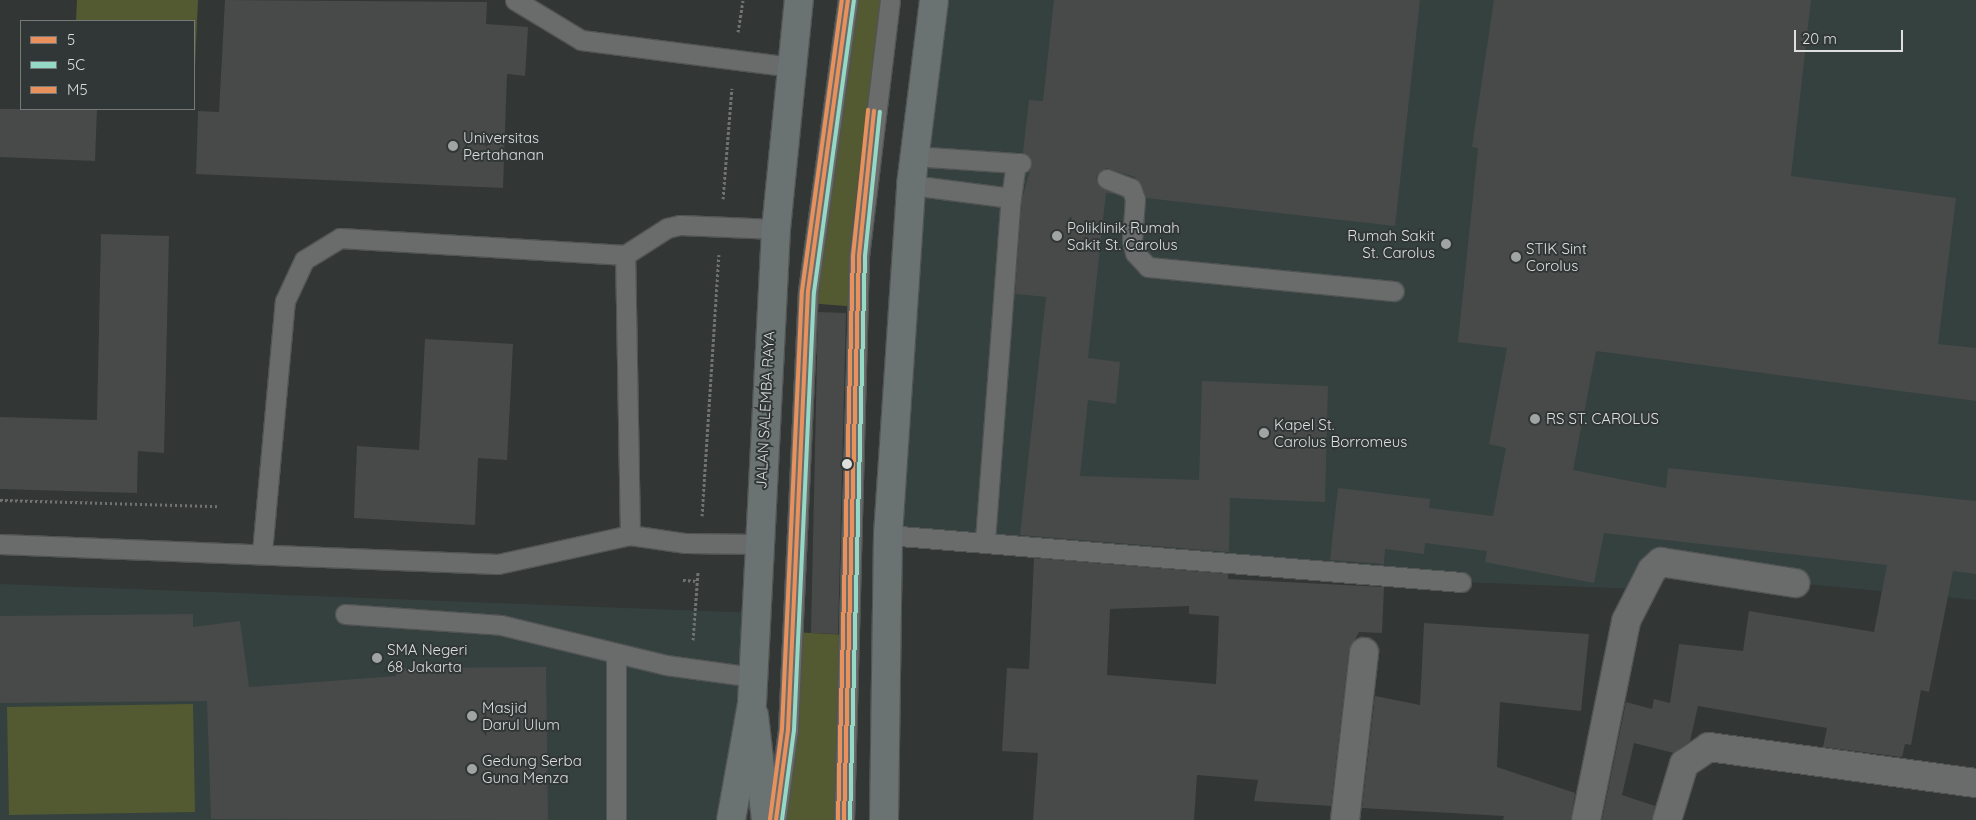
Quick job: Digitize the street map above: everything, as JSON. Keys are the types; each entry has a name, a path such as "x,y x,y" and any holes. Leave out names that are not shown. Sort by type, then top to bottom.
{"main road":[{"name":"JALAN SALEMBA RAYA","path":"731,820 752,703 757,544 776,229 799,0"},
{"path":"884,820 888,535 911,185 934,0"},
{"path":"752,703 766,820"}],"street":[{"path":"1586,820 1626,621 1652,570 1661,562 1795,583"},
{"path":"1345,820 1364,652"},
{"path":"1667,820 1684,764 1709,746 1976,783"}],"lane":[{"path":"515,0 581,40 734,58 791,67"},
{"path":"776,820 788,730 808,290 848,0"},
{"path":"844,820 859,256 890,0"},
{"path":"914,156 1019,163 1011,198 985,540"},
{"path":"1107,179 1130,188 1135,199 1132,240 1135,253 1148,267 1394,291"},
{"path":"911,185 1011,198"},
{"path":"262,552 285,301 304,260 340,238 625,255 667,228 776,229"},
{"path":"625,255 630,535"},
{"path":"0,544 262,552 498,564 630,535 701,543 757,544"},
{"path":"888,535 985,540 1461,582"},
{"path":"345,614 501,625 616,654 691,668 754,676"},
{"path":"616,654 616,820"}],"path":[{"path":"691,668 734,58 743,0"},
{"path":"0,500 220,506"},
{"path":"682,580 697,580"}],"shaded area":[{"name":"Rumah Sakit St. Carolus","path":"935,0 1976,0 1976,600 1795,583 1661,562 1640,589 1461,582 895,531"},
{"name":"SMA Negeri 68 Jakarta","path":"0,584 756,613 731,820 0,820"}],"green space":[{"path":"77,0 198,0 195,67 195,20 76,20"},
{"path":"850,0 890,0 858,307 808,303"},
{"path":"792,632 849,635 844,820 776,820"},
{"path":"193,704 195,812 9,815 7,707"}],"building":[{"path":"225,0 487,2 486,24 528,27 525,76 507,74 503,188 196,174 198,111 219,112"},
{"path":"1054,0 1420,0 1395,226 1146,198 1135,177 1106,168 1096,176 1099,186 1115,194 1106,193 1088,358 1120,362 1116,404 1088,400 1080,476 1199,480 1202,381 1328,386 1325,502 1230,498 1229,552 1020,535 1046,297 1015,294 1022,199 1032,163 1023,152 1029,100 1043,101"},
{"path":"1494,0 1811,0 1791,176 1956,198 1938,344 1976,348 1976,401 1596,351 1573,470 1666,488 1668,468 1976,501 1976,574 1953,571 1929,692 1921,690 1911,745 1905,744 1902,757 1823,747 1827,728 1698,706 1690,741 1674,753 1634,743 1622,795 1655,806 1652,820 1602,820 1626,702 1652,709 1654,699 1670,703 1679,644 1743,651 1749,611 1874,632 1887,565 1604,533 1594,583 1485,562 1487,551 1425,543 1424,554 1385,549 1384,564 1330,560 1338,488 1430,499 1429,508 1493,516 1506,448 1489,444 1507,348 1458,342 1478,148 1472,147"},
{"path":"0,109 97,110 95,161 0,157"},
{"path":"101,234 169,236 164,453 138,451 137,493 0,489 0,417 97,420"},
{"path":"818,312 846,313 838,634 811,633"},
{"path":"425,339 513,344 507,460 478,458 475,525 354,518 357,446 419,450"},
{"path":"1034,558 1228,574 1228,579 1384,587 1382,633 1359,632 1349,650 1331,806 1254,801 1258,780 1197,775 1194,820 1033,820 1038,753 1002,751 1007,668 1029,669","holes":["1189,606 1189,614 1219,616 1216,684 1107,675 1110,609"]},
{"path":"193,614 193,627 240,621 249,687 396,676 396,668 546,667 548,820 211,819 207,701 0,703 0,616"},
{"path":"1424,623 1589,634 1581,711 1500,702 1497,767 1575,793 1571,820 1503,820 1504,816 1362,808 1375,696 1420,705"}],"transit line":[{"name":"M5","path":"770,819 782,729 802,291 842,0"},
{"name":"5","path":"776,820 788,730 808,291 848,0"},
{"name":"5C","path":"782,820 794,730 814,292 854,1"},
{"name":"M5","path":"838,820 853,256 868,110"},
{"name":"5","path":"844,820 859,256 874,111"},
{"name":"5C","path":"850,820 865,256 880,112"}],"place":[{"name":"Universitas Pertahanan","path":"453,146"},
{"name":"Poliklinik Rumah Sakit St. Carolus","path":"1057,236"},
{"name":"Rumah Sakit St. Carolus","path":"1446,244"},
{"name":"STIK Sint Corolus","path":"1516,257"},
{"name":"RS ST. CAROLUS","path":"1535,419"},
{"name":"Kapel St. Carolus Borromeus","path":"1264,433"},
{"name":"SMA Negeri 68 Jakarta","path":"377,658"},
{"name":"Masjid Darul Ulum","path":"472,716"},
{"name":"Gedung Serba Guna Menza","path":"472,769"}]}
